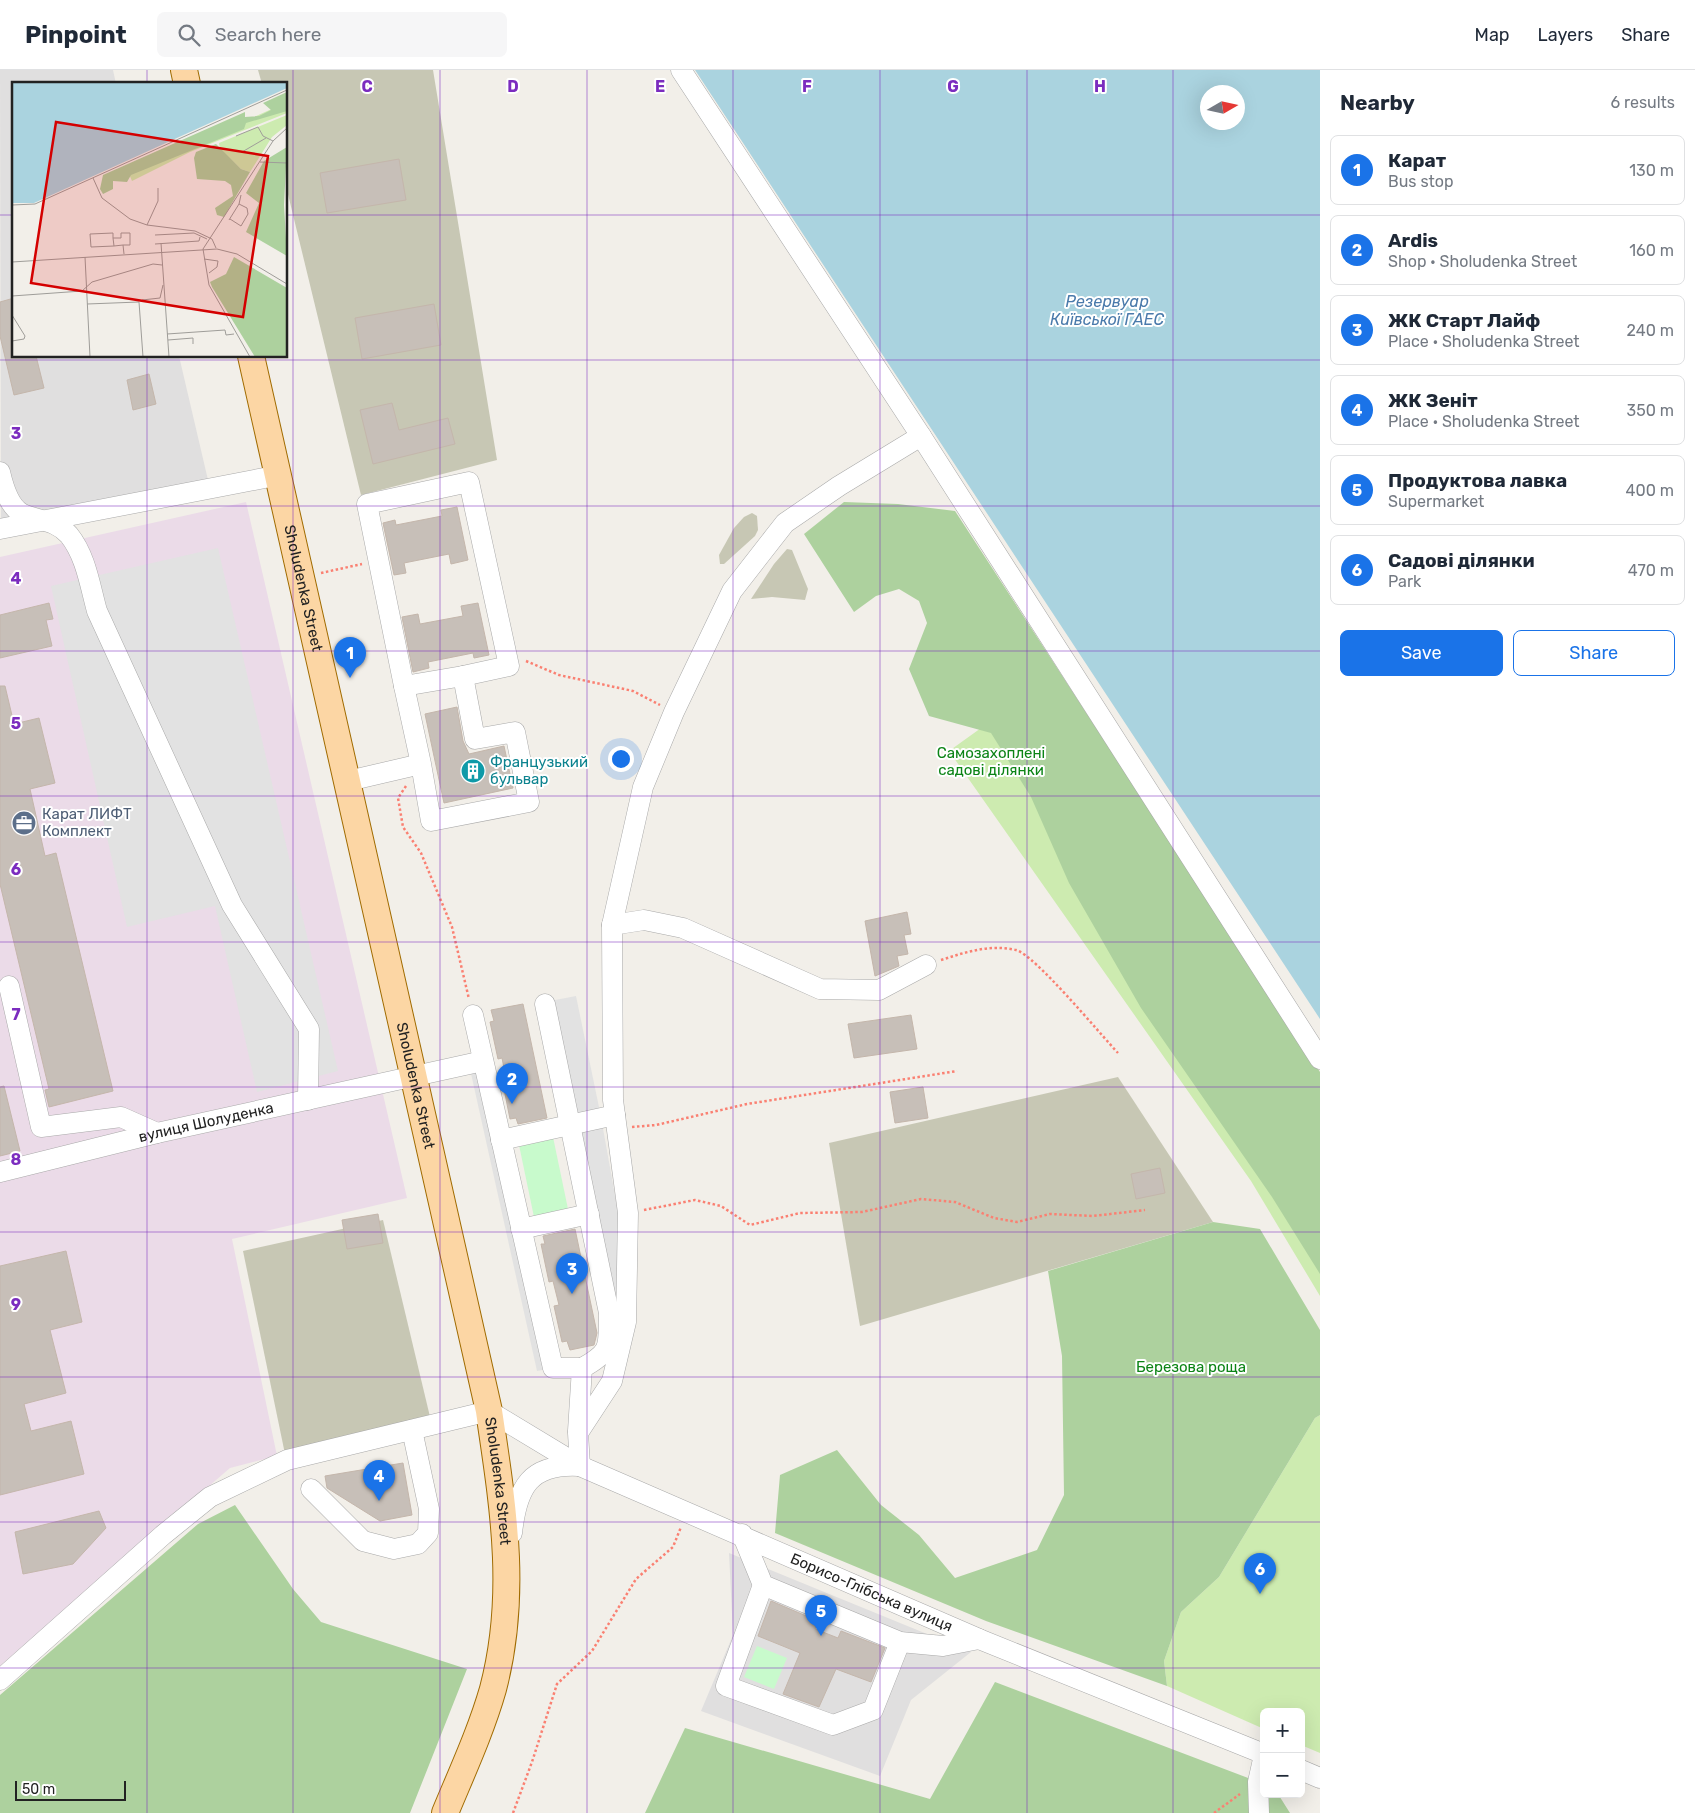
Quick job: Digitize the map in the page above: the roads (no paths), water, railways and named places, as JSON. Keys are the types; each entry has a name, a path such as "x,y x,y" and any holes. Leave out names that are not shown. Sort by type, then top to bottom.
{"main road":[{"name":"Sholudenka Street","path":"251,358 280,475 489,1411 505,1520 508,1575 504,1631 492,1689 445,1813"}],"street":[{"path":"681,70 921,436 1320,1059"},
{"path":"578,1433 612,1381 626,1322 628,1213 615,1122 612,925 643,786 674,712 732,591 786,523 839,486 921,436"},
{"path":"0,472 6,492 20,512 47,520 69,535 84,564 97,611 232,905 309,1029 308,1100"},
{"path":"0,529 280,475"},
{"path":"404,686 509,666 469,482 367,504 431,820 529,802 516,732 475,739 463,676"},
{"path":"348,781 421,764"},
{"path":"612,925 644,920 683,928 820,989 879,990 926,965"},
{"path":"9,986 40,1126 121,1117 157,1133"},
{"path":"473,1015 553,1368 582,1368 602,1357 608,1344 609,1313 545,1004"},
{"name":"вулиця Шолуденка","path":"0,1172 157,1133 483,1061"},
{"path":"501,1140 570,1124 615,1122"},
{"path":"521,1229 588,1214"},
{"path":"508,1575 515,1507 524,1485 538,1474 559,1465 580,1466 578,1433 582,1368"},
{"path":"0,1680 163,1535 210,1498 287,1460 489,1411"},
{"name":"Борисо-Глібська вулиця","path":"489,1411 580,1466 742,1534 979,1639 1262,1753"},
{"path":"311,1489 363,1540 394,1548 418,1544 428,1534 429,1509 412,1430"},
{"path":"742,1534 763,1585 726,1686 832,1725 873,1710 900,1642"},
{"path":"763,1585 900,1642 942,1646 979,1639"},
{"path":"1305,1772 1320,1778"},
{"path":"1259,1813 1258,1782 1260,1773"}],"water":[{"name":"Резервуар Київської ГАЕС","path":"695,70 1320,70 1320,1019"}],"place":[{"name":"Карат","path":"350,678"},
{"name":"Французький бульвар","path":"473,771"},
{"name":"Карат ЛИФТ Комплект","path":"24,823"},
{"name":"Ardis","path":"512,1104"},
{"name":"ЖК Старт Лайф","path":"572,1294"},
{"name":"ЖК Зеніт","path":"379,1501"},
{"name":"Садові ділянки","path":"1260,1594"},
{"name":"Продуктова лавка","path":"821,1636"}],"park label":[{"name":"Самозахоплені садові ділянки","path":"991,762"},
{"name":"Березова роща","path":"1191,1367"}]}
